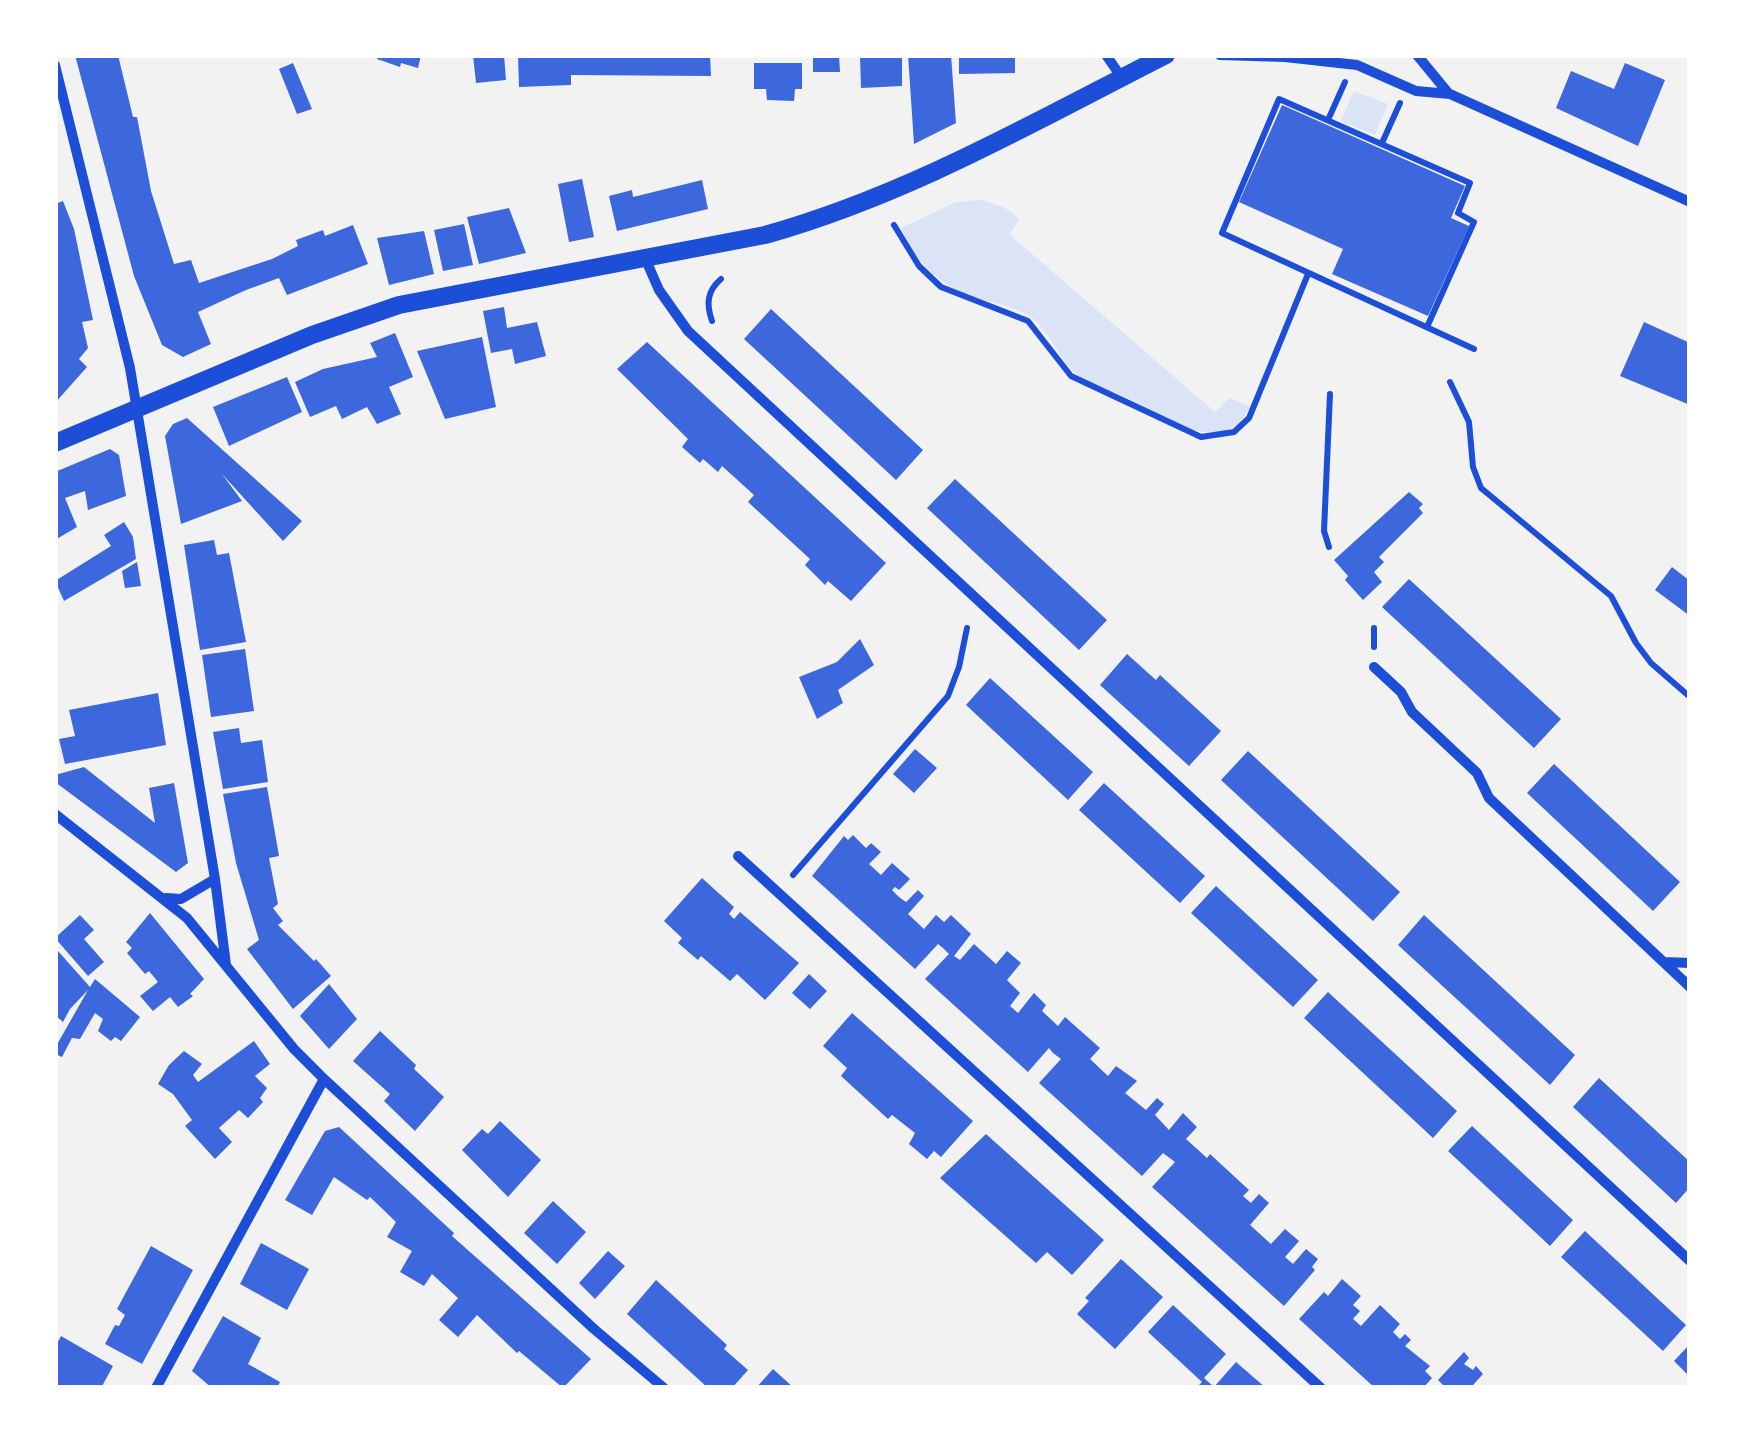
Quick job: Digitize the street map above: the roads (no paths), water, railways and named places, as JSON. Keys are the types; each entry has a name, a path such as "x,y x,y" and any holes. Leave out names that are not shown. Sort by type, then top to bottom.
{"street":[{"path":"1106,55 1126,76"},
{"path":"1126,76 1144,55"},
{"path":"55,443 312,335 399,305 765,235 823,219 882,197 997,144 1166,55"},
{"path":"1220,55 1354,60 1416,91 1450,94 1690,202"},
{"path":"1417,55 1450,94"},
{"path":"55,66 121,321 226,965"},
{"path":"645,258 659,290 688,330 1690,1261"},
{"path":"1374,666 1402,692 1412,712 1477,773 1490,798 1690,987"},
{"path":"55,814 187,918 294,1049 324,1079 594,1329 664,1388"},
{"path":"738,856 1321,1388"},
{"path":"165,898 181,899 215,879"},
{"path":"1664,962 1690,963"},
{"path":"156,1388 324,1079"}]}
